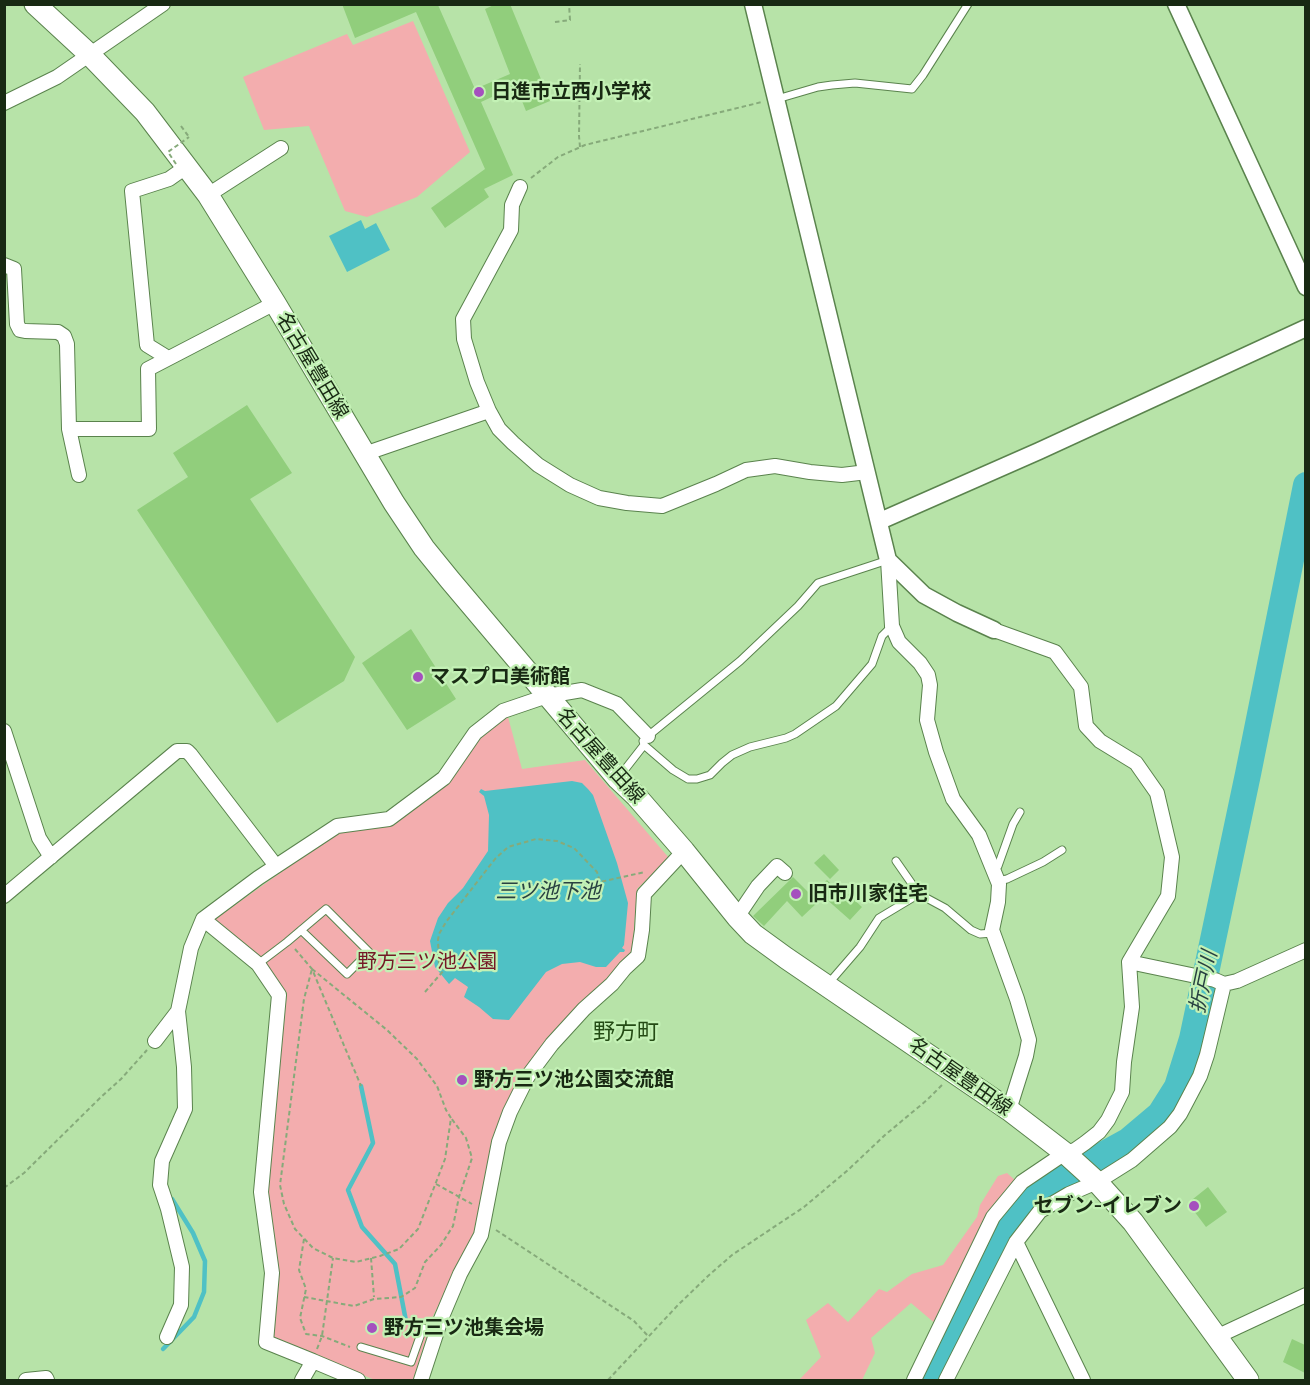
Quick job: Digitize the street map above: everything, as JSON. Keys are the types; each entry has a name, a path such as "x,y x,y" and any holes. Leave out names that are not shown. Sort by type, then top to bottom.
{"main road":[{"name":"名古屋豊田線","path":"35,4 89,54 145,112 181,165 208,195 364,454 424,548 618,779 684,850 737,917 753,934 1009,1110 1068,1155 1094,1179 1133,1222 1248,1380"}],"street":[{"path":"753,4 880,521 888,560 892,626 900,642 928,675 930,685 927,720 936,753 954,799 979,835 999,884 992,930 1029,1040 1009,1110"},
{"path":"1176,4 1305,287"},
{"path":"4,103 57,77 163,5"},
{"path":"208,195 280,148"},
{"path":"168,358 147,345 132,191 169,179 181,165"},
{"path":"520,187 512,205 511,230 463,319 464,339 477,382 489,411 500,429 538,465 570,485 599,498 662,506 746,470 775,466 842,475 867,472"},
{"path":"4,265 14,268 17,324 20,330 58,332 64,336 67,344 69,429 79,475"},
{"path":"69,429 149,429 148,369 275,303"},
{"path":"880,521 1039,451 1305,328"},
{"path":"364,454 489,411"},
{"path":"888,560 924,595 994,630 1055,652 1081,687 1086,726 1100,741 1136,763 1157,793 1172,857 1168,896 1129,962 1132,1007 1122,1092 1108,1120 1099,1132 1068,1155 1022,1182 993,1217 914,1380"},
{"path":"167,1337 181,1305 182,1267 160,1185 162,1161 185,1109 184,1067 178,1011 191,948 203,919 276,866 337,826 389,819 444,778 475,733 503,711 547,696 582,690 617,704 646,740"},
{"path":"4,731 39,838 51,857"},
{"path":"4,896 177,751 187,751 191,755 276,866"},
{"path":"421,1380 441,1319 460,1274 481,1235 499,1142 510,1112 528,1076 552,1044 638,956 644,894 684,850"},
{"path":"737,917 758,886 777,866 785,873"},
{"path":"203,919 258,964 279,995 261,1192 272,1274 266,1342 358,1380"},
{"path":"1129,962 1220,982 1237,981 1305,950"},
{"path":"946,1380 1016,1242 1040,1211 1094,1179 1132,1160 1180,1114 1200,1076 1207,1055 1220,982"},
{"path":"155,1041 178,1011"},
{"path":"1016,1242 1083,1380"},
{"path":"1216,1336 1305,1295"},
{"path":"302,1380 313,1361"},
{"path":"26,1380 46,1378 47,1380"}],"lane":[{"path":"777,99 818,87 855,83 912,89 968,4"},
{"path":"618,779 646,740 740,661 798,606 818,583 888,560"},
{"path":"646,740 673,770 688,778 697,779 710,775 732,756 750,747 795,734 836,705 872,664 882,636 892,626"},
{"path":"1020,812 1013,824 996,875 1007,879 1062,850"},
{"path":"896,861 919,894 945,908 971,930 980,934 993,933"},
{"path":"826,986 846,965 879,918 919,894"},
{"path":"258,964 326,909 369,952 347,974 302,930"},
{"path":"361,1347 411,1362 423,1328 436,1333"}],"path":[{"path":"555,22 570,20 568,4"},
{"path":"580,64 580,147"},
{"path":"520,187 558,157 585,145 777,99"},
{"path":"181,126 189,137 168,152 181,165"},
{"path":"425,992 444,970 440,964 439,934 495,859 508,847 536,839 557,841 574,848 597,872 600,882 645,871 656,882"},
{"path":"293,947 312,969 387,1030 417,1059 437,1086 446,1110 466,1138 472,1158 459,1197 453,1226 441,1245 425,1262 415,1288 401,1297 374,1299 354,1306 304,1297"},
{"path":"312,969 360,1086"},
{"path":"312,969 304,999 280,1185 284,1204 295,1229 304,1239 313,1248 333,1258 357,1262 399,1250 418,1229 446,1159 451,1118"},
{"path":"4,1188 24,1173 121,1079 155,1041"},
{"path":"608,1380 708,1276 732,1256 804,1207 955,1073"},
{"path":"436,1184 459,1197 484,1217 634,1321 648,1336"},
{"path":"304,1239 299,1270 306,1289 300,1318 306,1334 322,1336 352,1347"},
{"path":"313,1361 322,1336 333,1258"},
{"path":"371,1258 374,1299"}],"green space":[{"path":"413,21 470,152 417,197 367,217 345,211 309,126 264,130 243,77 347,34 353,45"},
{"name":"野方三ツ池公園","path":"508,717 522,769 585,760 669,858 637,889 632,954 546,1041 524,1073 493,1143 473,1235 433,1316 413,1380 375,1380 271,1338 267,1186 287,993 260,957 214,920 339,831 391,823 478,737"},
{"path":"1007,1173 1016,1181 937,1325 911,1303 871,1338 875,1353 862,1380 799,1380 821,1357 806,1320 828,1303 848,1322 879,1289 887,1292 912,1274 943,1265 977,1217 980,1205 998,1176"}],"water":[{"path":"361,220 365,229 376,223 390,250 347,272 329,236"},
{"name":"三ツ池下池","path":"572,781 582,783 593,795 617,863 628,903 622,948 625,950 620,952 606,967 596,967 580,962 562,964 546,972 509,1020 493,1019 464,997 468,987 455,978 449,984 435,967 430,941 438,918 448,903 463,888 488,851 489,815 484,796 479,792 481,789 485,791"}],"building":[{"path":"342,4 438,5 475,89 510,74 485,9 496,4 510,4 550,101 526,111 516,86 481,102 513,175 484,189 489,197 445,228 431,208 485,169 416,12 355,38"},
{"path":"247,405 292,473 250,499 355,657 344,681 277,723 137,510 188,477 173,453"},
{"path":"411,629 456,699 407,730 362,663"},
{"path":"824,854 839,870 830,879 814,863"},
{"path":"793,877 818,902 802,917 787,901 764,926 753,916"},
{"path":"827,880 844,897 847,893 862,907 850,920 816,890"},
{"path":"1208,1187 1227,1212 1206,1227 1188,1203"},
{"path":"1292,1339 1305,1345 1305,1373 1283,1362"}],"waterway":[{"name":"折戸川","path":"928,1380 1010,1221 1030,1195 1128,1141 1160,1114 1177,1087 1192,1039 1306,485"},
{"path":"361,1086 373,1143 348,1190 362,1227 395,1264 406,1321"},
{"path":"163,1349 194,1317 204,1292 205,1261 193,1233 172,1199"}],"place":[{"name":"日進市立西小学校","path":"479,92"},
{"name":"マスプロ美術館","path":"418,677"},
{"name":"旧市川家住宅","path":"796,894"},
{"name":"野方三ツ池公園交流館","path":"462,1080"},
{"name":"セブン-イレブン","path":"1194,1206"},
{"name":"野方三ツ池集会場","path":"372,1328"}],"district":[{"name":"野方町","path":"626,1033"}]}
